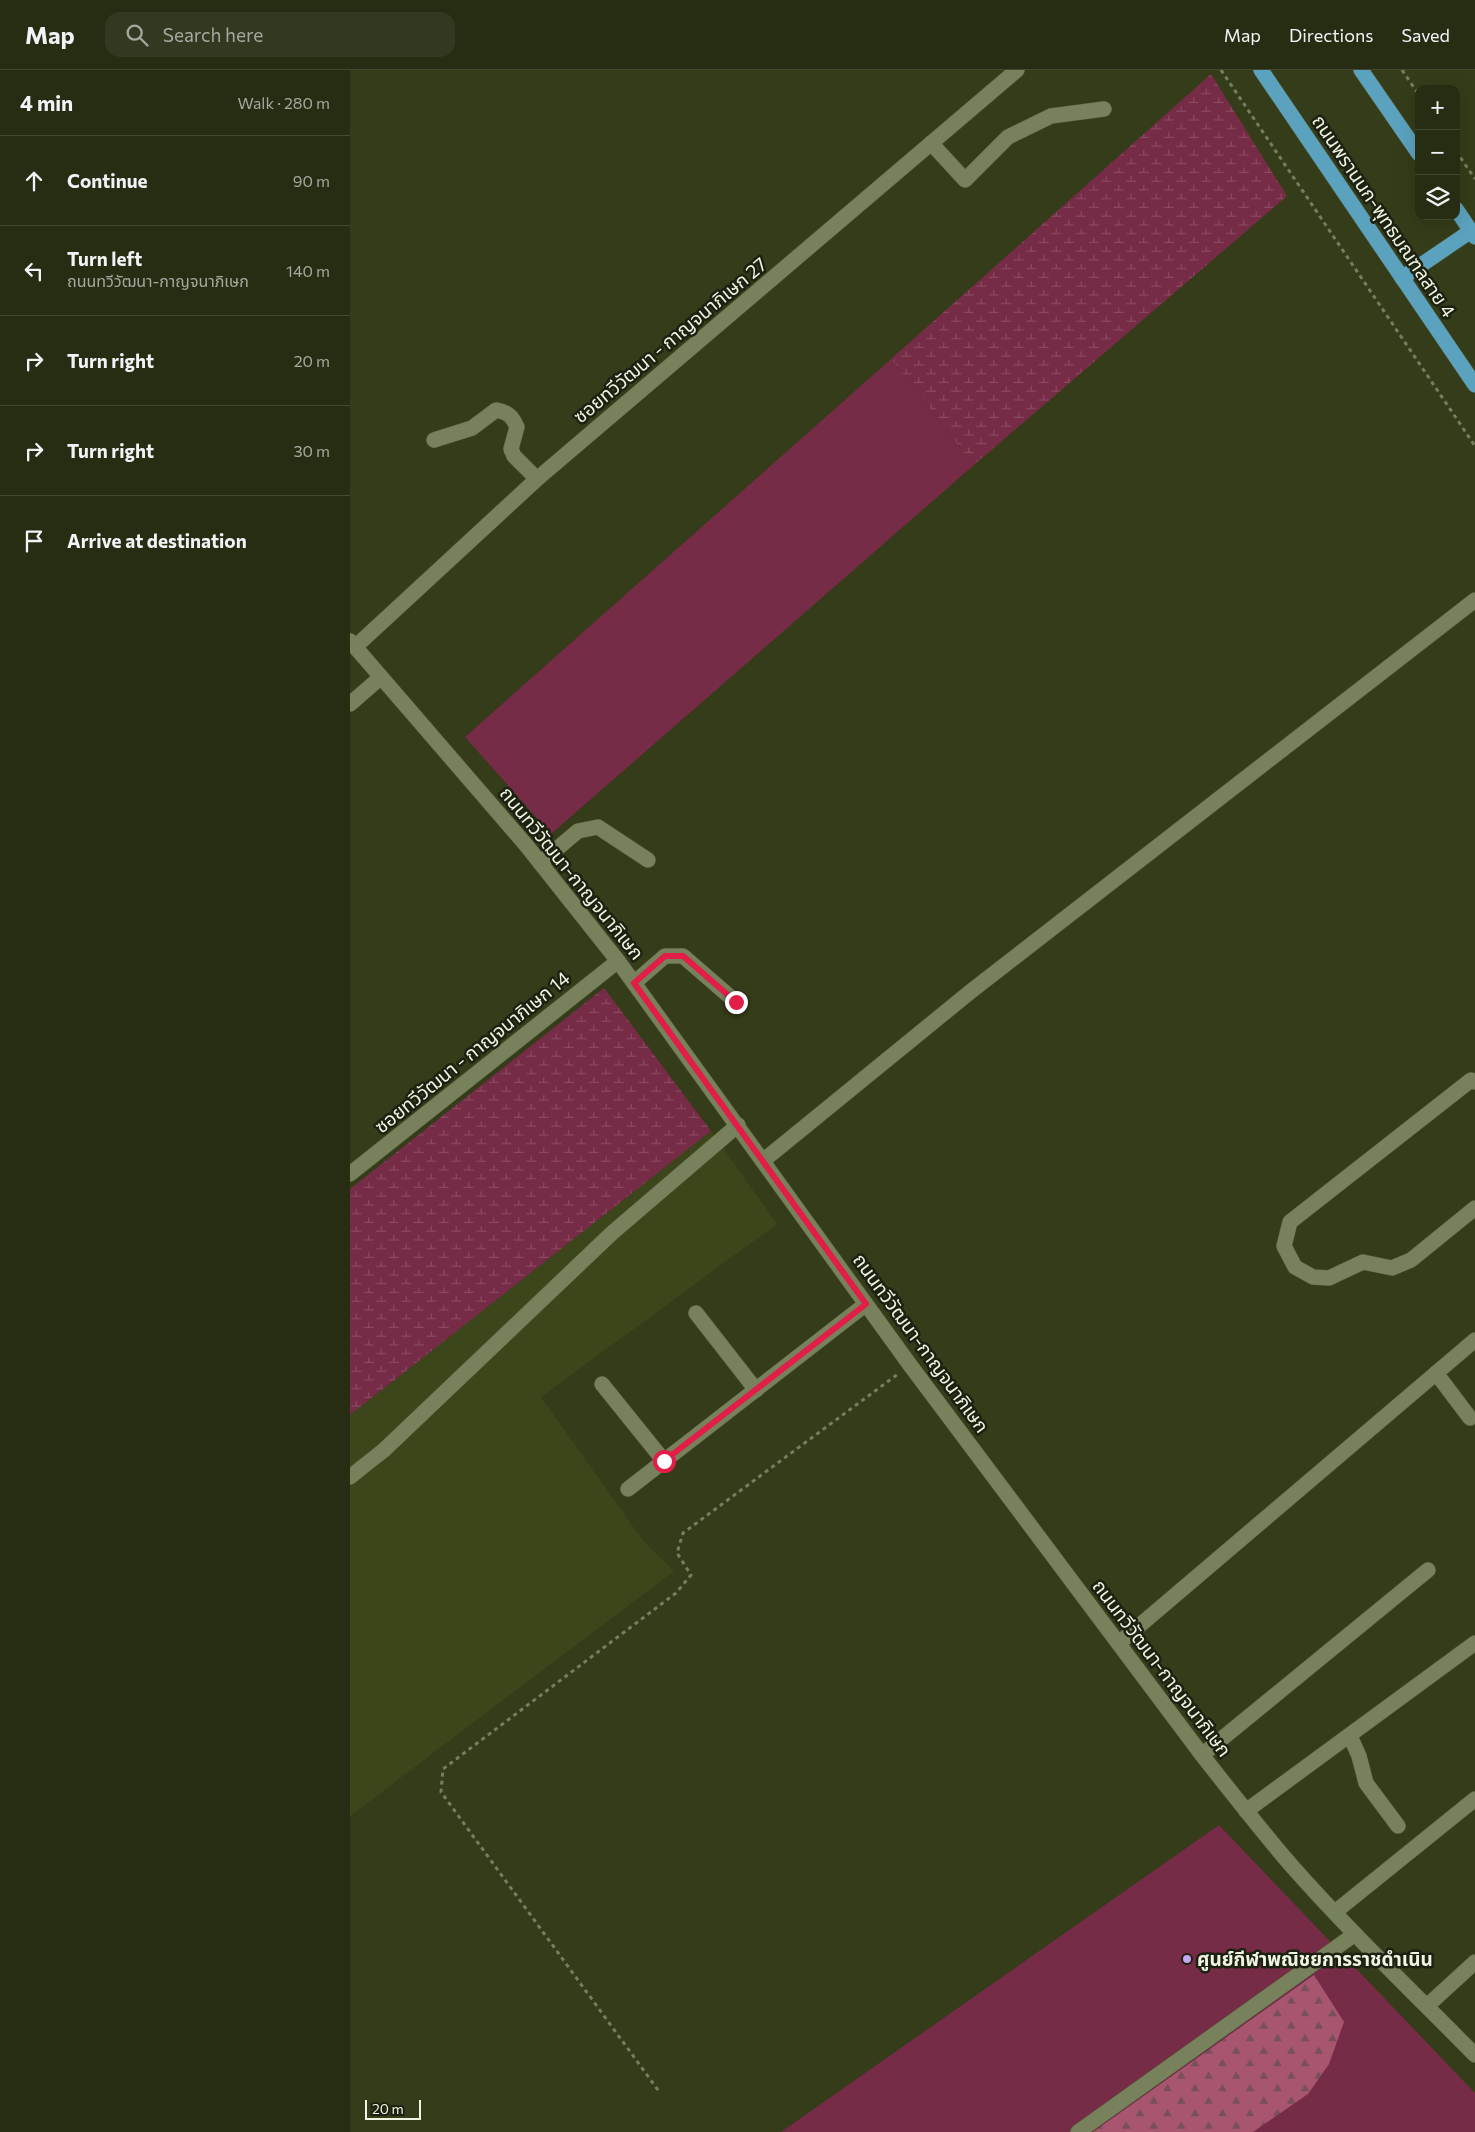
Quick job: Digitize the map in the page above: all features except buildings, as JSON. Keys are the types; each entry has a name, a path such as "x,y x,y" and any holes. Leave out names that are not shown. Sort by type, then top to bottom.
{"main road":[{"name":"ถนนพรานนก-พุทธมณฑลสาย 4","path":"1260,70 1475,385"},
{"path":"1362,70 1415,148"},
{"path":"1402,278 1473,234 1460,216"}],"street":[{"name":"ซอยทวีวัฒนา - กาญจนาภิเษก 27","path":"352,644 537,479 1017,70"},
{"path":"931,143 965,180 1008,137 1051,116 1104,109"},
{"path":"434,440 472,428 496,410 506,412 512,417 517,427 511,449 514,456 537,479"},
{"path":"764,1160 970,992 1475,600"},
{"name":"ถนนทวีวัฒนา-กาญจนาภิเษก","path":"352,644 540,863 618,961 764,1160 910,1365 1246,1811 1291,1865 1355,1934 1475,2055"},
{"path":"350,704 381,676"},
{"path":"540,863 578,831 598,826 648,860"},
{"path":"634,983 665,956 683,956 736,1002"},
{"name":"ซอยทวีวัฒนา - กาญจนาภิเษก 14","path":"350,1174 618,961"},
{"path":"1475,1082 1471,1080 1290,1222 1284,1246 1295,1267 1312,1277 1329,1278 1362,1262 1392,1268 1411,1260 1475,1208"},
{"path":"350,1477 384,1450 612,1233 738,1125"},
{"path":"628,1489 866,1304"},
{"path":"696,1313 756,1390"},
{"path":"1119,1643 1475,1340"},
{"path":"1436,1373 1470,1418"},
{"path":"602,1384 664,1461"},
{"path":"1202,1755 1428,1570"},
{"path":"1246,1811 1475,1643"},
{"path":"1350,1736 1359,1756 1366,1783 1398,1826"},
{"path":"1335,1912 1475,1799"},
{"path":"1078,2132 1355,1934"},
{"path":"1427,2006 1475,1962"}],"path":[{"path":"1221,70 1475,446"},
{"path":"1402,70 1415,89"},
{"path":"1460,157 1475,179"},
{"path":"658,2090 441,1792 443,1769 676,1593 692,1575 677,1553 683,1533 910,1365"}],"shaded area":[{"path":"711,1131 777,1224 541,1397 644,1542 674,1571 350,1816 350,1415"}],"green space":[{"path":"1211,74 1287,196 974,465 891,359"},
{"path":"891,359 974,465 551,834 465,737"},
{"path":"604,988 711,1131 350,1415 350,1189"},
{"name":"ศูนย์กีฬาพณิชยการราชดำเนิน","path":"1219,1825 1475,2093 1475,2132 781,2132"},
{"path":"1314,1975 1344,2022 1329,2064 1308,2094 1253,2132 1093,2132"}],"place":[{"name":"ศูนย์กีฬาพณิชยการราชดำเนิน","path":"1187,1959"}],"route":[{"path":"664,1461 866,1304 764,1160 634,983 665,956 683,956 736,1002"}]}
